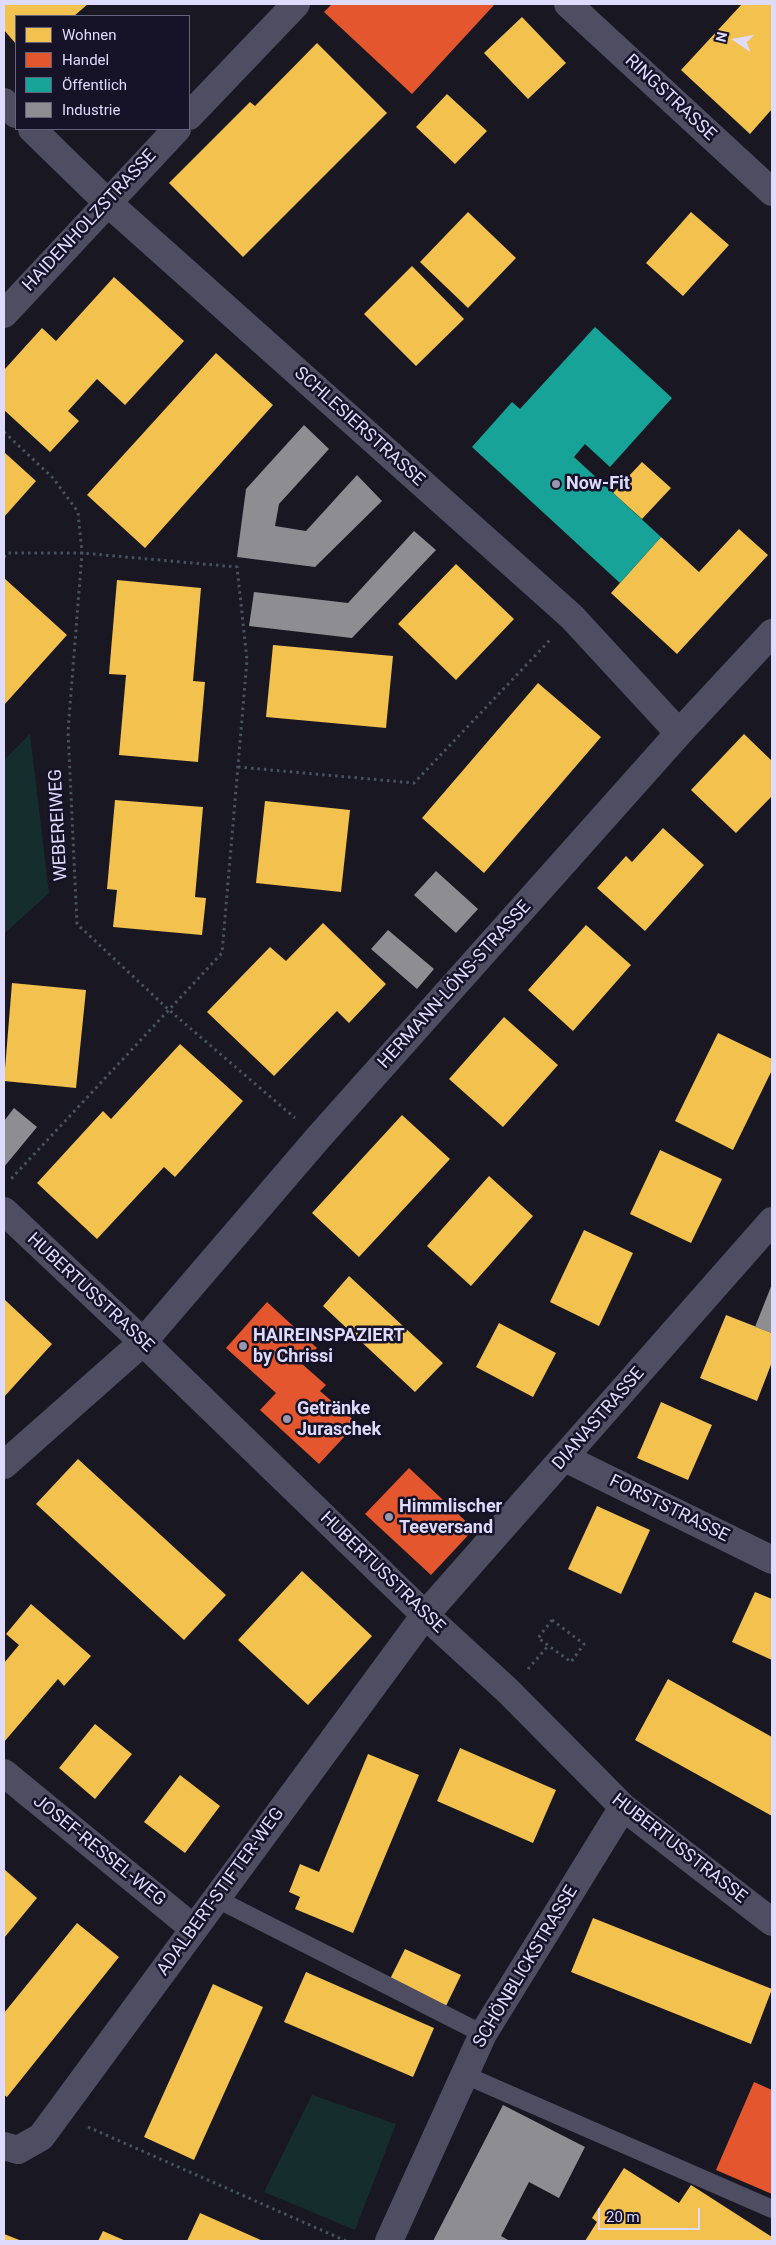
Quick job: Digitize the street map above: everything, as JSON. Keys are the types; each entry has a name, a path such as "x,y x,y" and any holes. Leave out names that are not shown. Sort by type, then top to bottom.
{"street":[{"path":"190,115 296,4"},
{"name":"RINGSTRASSE","path":"568,4 772,192"},
{"path":"4,102 15,113"},
{"name":"SCHLESIERSTRASSE","path":"33,130 107,202 572,616 679,733"},
{"name":"HAIDENHOLZSTRASSE","path":"4,314 176,130"},
{"name":"HERMANN-LÖNS-STRASSE","path":"4,1465 143,1342 318,1138 679,733 772,633"},
{"name":"HUBERTUSSTRASSE","path":"4,1211 143,1342 425,1615 508,1691 623,1807 772,1922"},
{"name":"DIANASTRASSE","path":"425,1615 772,1221"},
{"name":"FORSTSTRASSE","path":"565,1458 772,1560"},
{"name":"ADALBERT-STIFTER-WEG","path":"4,2146 18,2150 41,2138 193,1928 425,1615"},
{"name":"JOSEF-RESSEL-WEG","path":"4,1773 193,1928"},
{"name":"SCHÖNBLICKSTRASSE","path":"389,2241 483,2034 623,1807"}],"lane":[{"path":"216,1899 483,2034"},
{"path":"465,2075 772,2209"}],"path":[{"name":"WEBEREIWEG","path":"4,432 54,478 78,512 82,553 68,731 77,924 169,1010 318,1138"},
{"path":"4,557 7,554 82,553 237,567 247,660 222,953 4,1186"},
{"path":"238,766 414,783 572,616"},
{"path":"552,1620 584,1644 571,1662 538,1638 552,1620"},
{"path":"59,2114 346,2241"}],"green space":[{"path":"30,734 49,893 4,934 4,760"},
{"path":"312,2095 396,2124 355,2230 264,2192"}],"building: Wohnen":[{"path":"5,4 88,4 75,15 15,15 15,43 4,30"},
{"path":"742,4 772,4 772,109 750,134 681,70"},
{"path":"522,17 566,63 528,99 484,53"},
{"path":"317,43 387,113 243,257 169,183 250,102 255,106"},
{"path":"447,94 487,131 455,164 416,127"},
{"path":"468,212 516,258 468,308 420,262"},
{"path":"691,212 729,245 683,296 646,263"},
{"path":"412,266 464,319 416,366 364,314"},
{"path":"114,277 184,341 125,405 97,379 68,411 79,421 50,452 4,410 4,370 42,328 56,341"},
{"path":"216,353 273,405 145,548 87,495"},
{"path":"4,452 36,481 4,517"},
{"path":"642,462 671,488 642,519 613,493"},
{"path":"739,529 768,555 677,654 611,593 661,537 699,572"},
{"path":"456,564 514,619 456,680 398,624"},
{"path":"4,578 67,635 4,705"},
{"path":"117,580 201,588 193,681 205,682 198,762 119,755 126,675 109,674"},
{"path":"273,645 393,656 386,728 266,717"},
{"path":"538,683 601,737 484,873 422,818"},
{"path":"744,734 772,761 772,796 736,833 691,790"},
{"path":"115,800 203,807 195,897 206,898 202,935 113,927 117,890 107,889"},
{"path":"265,801 350,810 341,892 256,883"},
{"path":"663,828 704,865 645,931 597,888 626,856 632,862"},
{"path":"323,923 386,984 349,1023 337,1011 274,1076 207,1012 270,947 286,961"},
{"path":"586,925 631,965 573,1031 528,990"},
{"path":"12,983 86,990 76,1088 4,1081"},
{"path":"504,1017 558,1065 503,1127 449,1079"},
{"path":"718,1033 772,1059 772,1070 733,1150 675,1121"},
{"path":"180,1044 243,1101 175,1177 164,1167 97,1239 37,1183 103,1111 111,1119"},
{"path":"402,1115 450,1159 359,1257 312,1213"},
{"path":"660,1150 722,1179 691,1243 630,1214"},
{"path":"489,1176 533,1216 471,1286 427,1246"},
{"path":"584,1230 633,1253 599,1326 550,1302"},
{"path":"349,1276 443,1363 415,1392 323,1306"},
{"path":"4,1299 52,1344 4,1397"},
{"path":"726,1315 772,1333 772,1362 757,1401 700,1378"},
{"path":"499,1323 556,1353 533,1397 476,1367"},
{"path":"661,1402 712,1425 688,1480 637,1458"},
{"path":"78,1459 226,1595 184,1640 36,1504"},
{"path":"597,1506 650,1530 621,1594 568,1569"},
{"path":"302,1571 372,1636 308,1705 238,1640"},
{"path":"755,1592 772,1599 772,1660 732,1642"},
{"path":"31,1604 91,1656 64,1686 58,1679 4,1742 4,1663 19,1645 6,1634"},
{"path":"668,1679 772,1737 772,1816 635,1740"},
{"path":"95,1724 132,1754 95,1799 59,1768"},
{"path":"460,1748 556,1790 533,1843 437,1801"},
{"path":"368,1754 419,1775 353,1933 295,1909 300,1897 289,1892 300,1864 319,1872"},
{"path":"180,1775 220,1806 185,1853 144,1822"},
{"path":"4,1869 37,1898 4,1938"},
{"path":"593,1918 772,1989 751,2044 571,1972"},
{"path":"77,1923 119,1957 7,2097 4,2095 4,2013"},
{"path":"405,1949 461,1975 446,2006 390,1979"},
{"path":"306,1972 434,2028 413,2077 284,2022"},
{"path":"213,1984 263,2007 194,2160 144,2137"},
{"path":"624,2168 679,2203 691,2185 772,2237 772,2241 585,2241 597,2222 592,2218"},
{"path":"200,2213 263,2241 187,2241"},
{"path":"103,2231 126,2241 98,2241"},
{"path":"4,2234 22,2241 4,2241"}],"building: Handel":[{"path":"332,4 495,4 412,94 324,12"},
{"path":"267,1302 317,1348 302,1364 326,1385 320,1391 357,1423 319,1464 260,1410 276,1393 226,1348"},
{"path":"409,1468 474,1529 431,1575 365,1514"},
{"path":"754,2082 772,2090 772,2194 716,2170"}],"building: Öffentlich":[{"path":"595,327 672,398 610,467 585,444 574,457 661,537 620,583 472,447 512,402 520,409"}],"building: Industrie":[{"path":"304,425 329,449 279,504 275,526 306,531 357,475 382,501 315,567 237,557 246,489"},
{"path":"414,531 436,550 352,638 249,626 254,592 348,603"},
{"path":"436,871 478,909 456,933 414,895"},
{"path":"388,930 434,969 417,989 371,949"},
{"path":"14,1108 37,1127 4,1167 4,1121"},
{"path":"772,1284 772,1333 755,1327"},
{"path":"503,2105 585,2147 559,2198 529,2182 501,2236 510,2241 433,2241"}],"place":[{"name":"Now-Fit","path":"556,484"},
{"name":"HAIREINSPAZIERT by Chrissi","path":"243,1346"},
{"name":"Getränke Juraschek","path":"287,1419"},
{"name":"Himmlischer Teeversand","path":"389,1517"}]}
